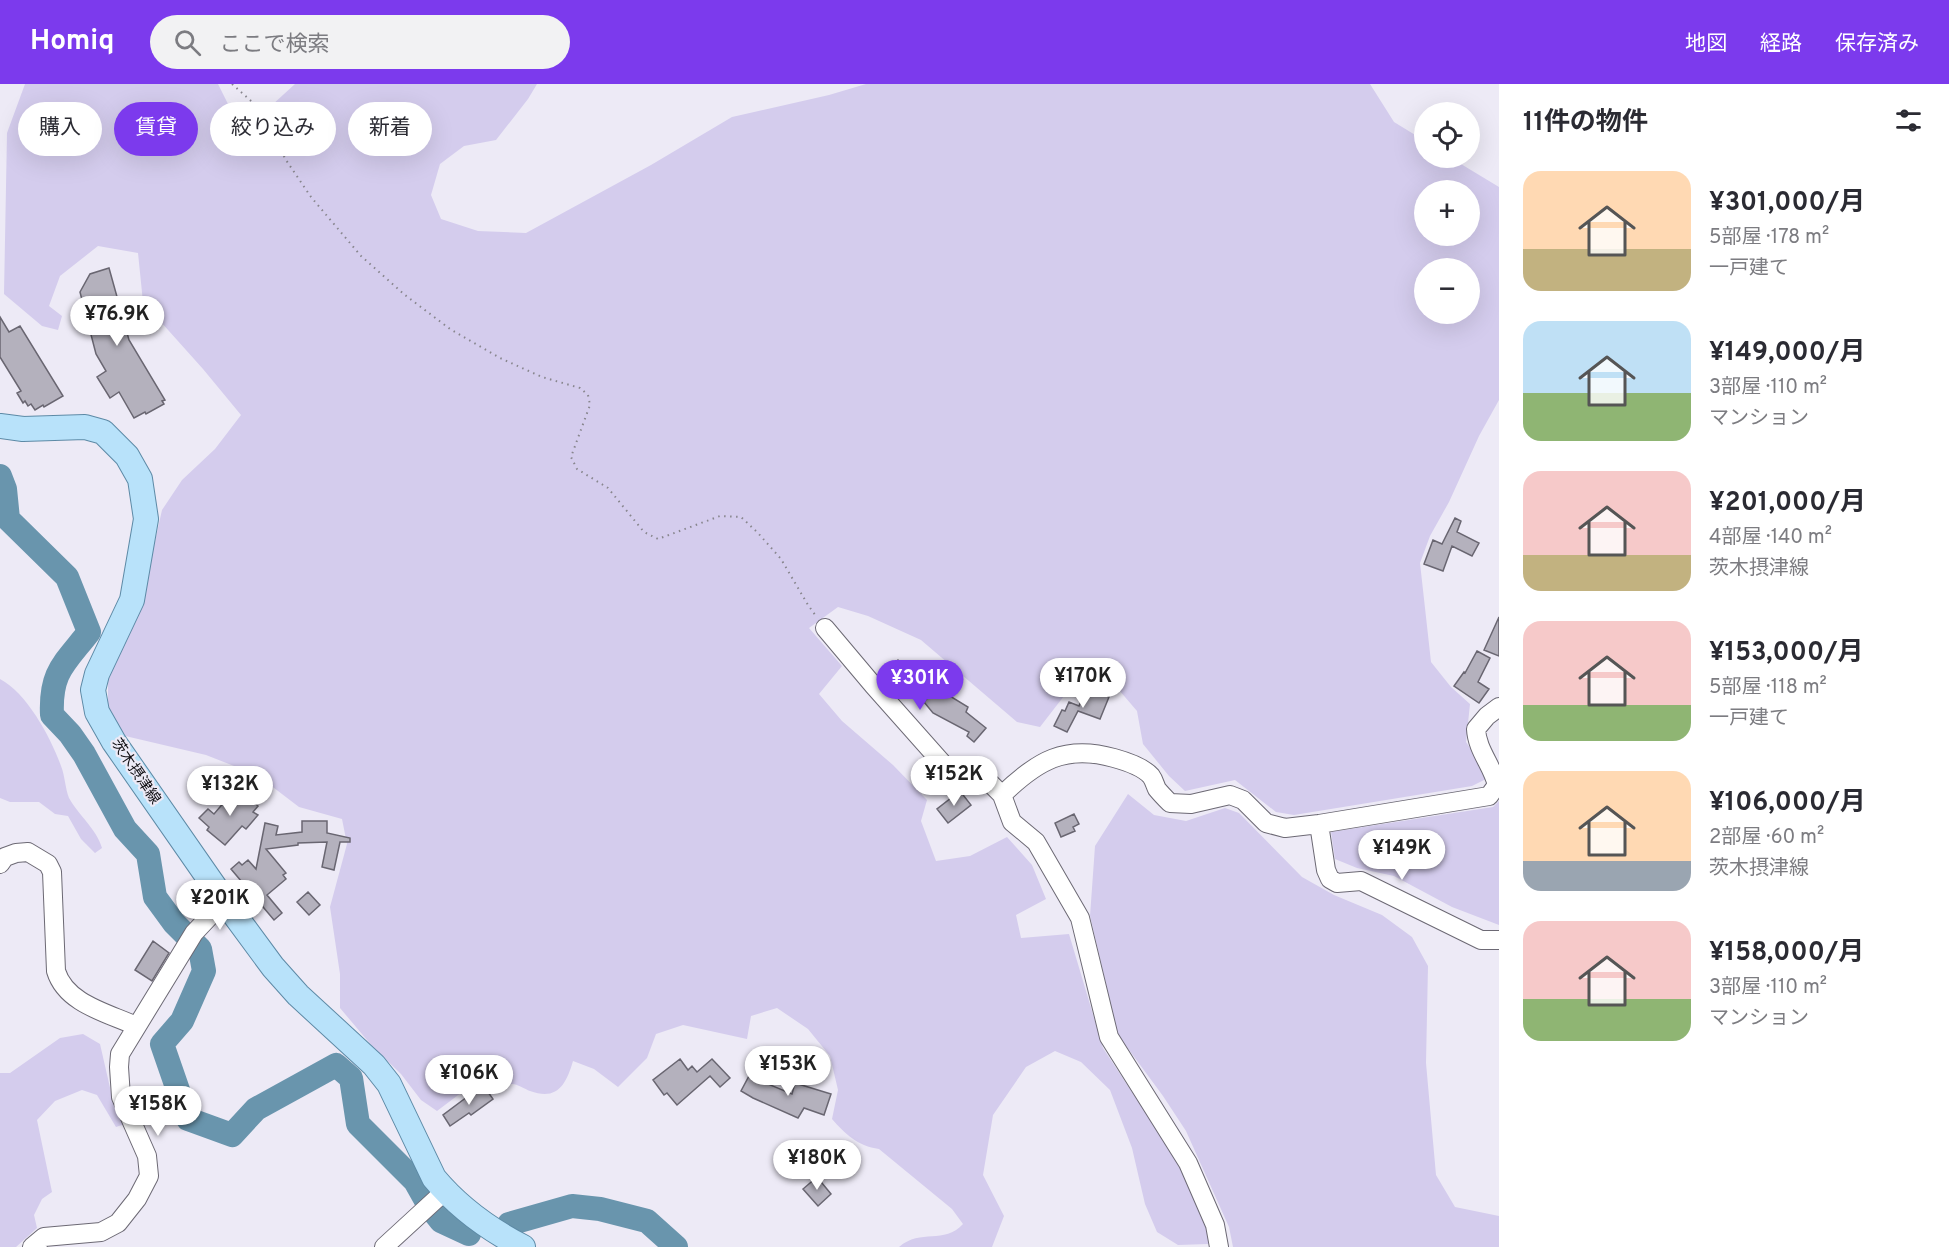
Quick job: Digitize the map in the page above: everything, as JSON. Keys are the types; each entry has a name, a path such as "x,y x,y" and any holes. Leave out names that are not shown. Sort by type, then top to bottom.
{"main road":[{"name":"茨木摂津線","path":"0,426 23,429 85,427 103,432 127,456 140,479 146,519 132,600 97,674 93,690 97,712 114,742 273,967 298,995 374,1065 389,1084 441,1194 474,1218 523,1247"}],"street":[{"path":"825,628 952,774 982,775 1002,795 1012,822 1036,842 1080,918 1109,1037 1188,1163 1215,1225 1219,1247"},
{"path":"1002,795 1022,776 1042,762 1069,753 1095,753 1125,761 1150,775 1159,791 1170,803 1191,804 1230,795 1243,800 1266,823 1285,828 1489,796 1497,785 1494,771 1476,742 1476,729 1499,707"},
{"path":"1319,824 1326,870 1330,879 1337,883 1361,880 1481,940 1499,940"},
{"path":"0,864 5,857 28,852 48,864 54,882 56,971 60,982 77,999 136,1026"},
{"path":"32,1247 44,1237 101,1232 118,1223 137,1199 149,1176 147,1156 121,1096 120,1054 191,939 210,916 228,906"},
{"path":"384,1247 441,1194"}],"path":[{"path":"232,84 258,107 286,160 311,197 361,256 405,295 450,329 500,358 543,377 580,388 588,395 590,405 571,457 578,469 608,488 644,532 658,539 720,516 741,517 781,559 808,605 825,628"}],"shaded area":[{"path":"25,84 218,84 227,102 210,102 210,156 336,156 336,102 275,102 295,84 537,84 496,140 464,146 440,164 431,195 441,219 478,231 526,233 651,165 732,117 829,95 866,84 1370,84 1394,122 1414,134 1414,168 1468,168 1499,187 1499,400 1430,536 1420,563 1431,662 1451,687 1470,704 1466,742 1486,771 1486,779 1472,786 1294,815 1276,812 1235,780 1185,791 1169,776 1143,744 1137,711 1107,676 1074,683 1040,727 1017,722 921,640 868,616 838,607 809,628 842,666 819,694 842,721 893,765 927,800 921,821 936,861 970,856 1007,837 1032,865 1046,899 1016,915 1021,938 1069,934 1103,1048 1181,1167 1209,1232 1208,1244 1178,1245 1157,1232 1145,1204 1132,1148 1110,1090 1081,1062 1055,1051 1026,1067 993,1115 983,1175 1004,1216 992,1247 899,1247 916,1238 948,1234 963,1224 952,1209 879,1149 852,1138 832,1119 838,1090 830,1056 808,1029 777,1008 751,1016 747,1039 683,1025 656,1034 647,1058 618,1087 594,1069 573,1061 563,1084 554,1092 539,1094 512,1084 493,1090 482,1077 437,1111 421,1100 401,1074 372,1046 340,1008 340,974 330,907 347,844 342,819 299,807 257,775 206,755 121,735 108,717 108,676 141,603 162,510 182,480 215,449 241,415 143,302 138,253 98,246 60,276 49,306 62,316 58,330 42,326 4,294 7,133 18,103 18,156 102,156 102,102 18,102"},
{"path":"0,679 20,695 37,717 61,766 69,798 92,828 102,848 95,853 81,839 68,816 55,814 39,802 10,802 0,798"},
{"path":"1128,794 1154,815 1186,821 1225,808 1239,813 1302,877 1334,895 1382,915 1412,937 1428,966 1426,1063 1436,1175 1455,1207 1499,1216 1499,1247 1233,1247 1229,1227 1186,1131 1118,1035 1090,916 1095,846"},
{"path":"1499,801 1499,925 1452,907 1394,876 1357,868 1335,859 1331,832 1493,807"},
{"path":"83,1034 100,1044 111,1092 125,1124 116,1127 97,1095 82,1090 55,1101 37,1120 52,1192 42,1199 34,1215 37,1228 16,1247 0,1247 0,1073 10,1073 60,1038"}],"building":[{"path":"109,268 129,340 165,400 162,401 164,404 134,418 119,392 110,398 97,377 106,371 96,354 80,292 90,274"},
{"path":"0,317 9,332 20,326 63,396 35,410 31,404 28,406 25,401 23,403 17,393 21,391 0,357"},
{"path":"1455,518 1461,521 1457,532 1479,543 1472,556 1452,546 1443,571 1424,564 1433,540 1442,544"},
{"path":"1499,617 1499,656 1484,650"},
{"path":"1477,651 1490,658 1478,682 1489,689 1479,703 1454,686 1465,673"},
{"path":"898,660 917,676 902,692 884,676"},
{"path":"936,674 948,680 940,690 968,707 966,712 986,728 974,742 967,736 969,732 933,713 924,702 933,691 924,684"},
{"path":"1086,688 1109,697 1100,719 1078,711 1067,732 1054,726 1069,702 1079,706"},
{"path":"960,791 971,805 948,823 937,809"},
{"path":"242,792 258,806 253,812 258,815 246,829 242,826 225,845 207,830 209,827 199,818 208,809 214,814 231,794 236,798"},
{"path":"1074,814 1079,824 1073,827 1075,831 1061,837 1055,823"},
{"path":"302,821 327,821 327,833 350,838 350,842 340,842 334,870 322,867 327,842 298,843 298,845 266,849 286,873 283,875 286,879 267,895 282,913 274,920 231,869 239,862 242,865 248,860 256,869 265,823 278,826 276,835 302,832"},
{"path":"308,892 320,905 309,915 297,902"},
{"path":"153,941 169,953 152,981 135,970"},
{"path":"680,1059 688,1070 692,1066 697,1072 712,1059 730,1078 720,1087 710,1076 677,1105 667,1093 664,1095 653,1080"},
{"path":"749,1076 792,1094 795,1083 831,1094 824,1115 804,1108 798,1118 753,1098 741,1091"},
{"path":"483,1085 493,1099 471,1115 469,1113 450,1126 443,1115"},
{"path":"817,1177 831,1194 818,1206 803,1189"}],"waterway":[{"path":"0,476 5,489 8,519 67,577 89,632 60,669 53,688 52,715 70,734 84,754 125,829 148,854 155,897 174,923 200,949 204,971 182,1021 162,1044 188,1119 232,1135 256,1109 336,1065 351,1078 358,1124 415,1181 429,1206 441,1221 469,1234"},
{"path":"509,1224 572,1206 600,1209 647,1221 676,1247"}]}
